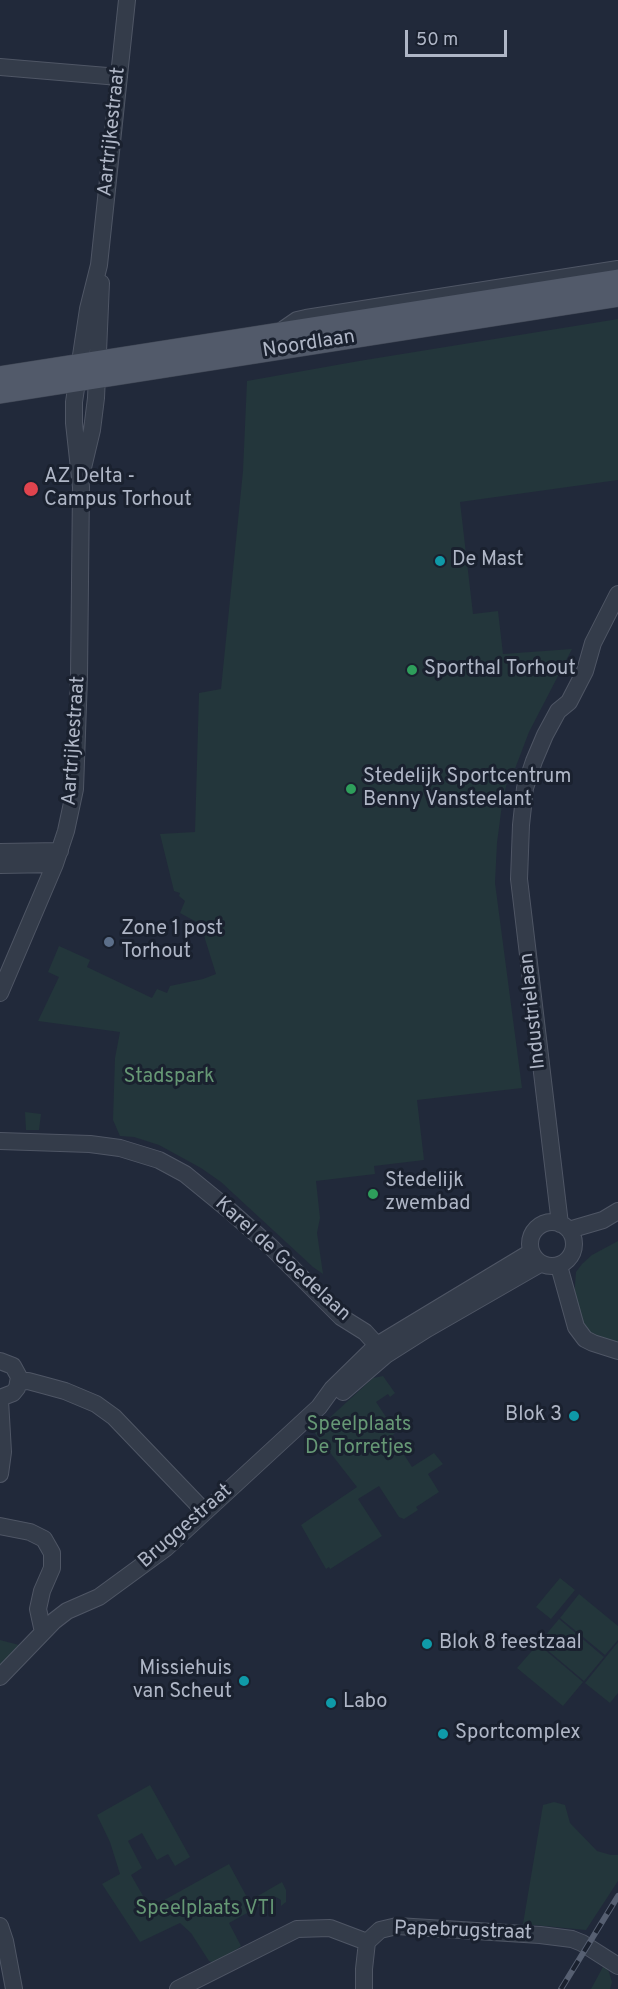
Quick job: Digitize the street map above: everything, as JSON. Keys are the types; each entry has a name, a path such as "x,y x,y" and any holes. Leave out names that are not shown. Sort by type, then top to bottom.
{"main road":[{"name":"Noordlaan","path":"0,393 88,371 278,333 618,280"},
{"name":"Noordlaan","path":"0,377 88,371 618,296"}],"street":[{"name":"Aartrijkestraat","path":"0,993 58,858 75,789 80,677 81,475 88,455 92,430 88,371 88,309 99,265 127,0"},
{"path":"0,68 119,77"},
{"name":"Noordlaan","path":"278,333 297,320 306,318 618,269"},
{"name":"Industrielaan","path":"568,1233 519,879 521,825 524,798 534,761 551,722 558,711 569,702 585,671 590,651 618,594"},
{"path":"0,852 58,858"},
{"path":"0,865 58,858"},
{"name":"Karel de Goedelaan","path":"0,1141 90,1144 120,1148 159,1160 185,1174 272,1247 341,1317 365,1332 382,1350"},
{"path":"568,1233 603,1220 618,1211"},
{"path":"568,1233 569,1259 559,1266 548,1266 536,1258 531,1237 535,1230 548,1222 568,1233 618,1222"},
{"name":"Bruggestraat","path":"0,1677 43,1632 67,1611 99,1597 166,1548 319,1407 332,1389 382,1350 536,1258"},
{"path":"559,1266 576,1327 585,1339 618,1351"},
{"path":"0,1361 13,1366 17,1371 19,1382 13,1393 0,1399 3,1452 0,1474"},
{"path":"19,1382 28,1381 65,1391 96,1404 114,1417 205,1512"},
{"path":"0,1526 30,1532 44,1539 52,1552 52,1568 42,1591 38,1609 43,1632"},
{"path":"0,1926 14,1989"},
{"name":"Papebrugstraat","path":"178,1989 297,1929 330,1928 367,1942 380,1930 397,1926 540,1935 572,1939 618,1966"},
{"path":"364,1989 367,1942"}],"green space":[{"name":"Stedelijk Sportcentrum Benny Vansteelant","path":"618,319 618,480 460,502 473,614 498,611 503,654 572,649 529,732 513,774 508,780 503,797 497,843 495,883 522,1088 417,1100 424,1160 374,1166 375,1174 316,1181 320,1218 317,1233 323,1274 221,1182 201,1168 159,1145 134,1137 120,1136 113,1120 115,1058 120,1032 38,1021 59,977 48,972 59,946 90,960 87,967 152,998 157,989 167,993 170,986 216,974 202,925 180,913 185,901 179,896 180,893 174,891 160,834 195,832 199,693 221,689 243,471 247,381"},
{"path":"25,1112 41,1114 39,1130 26,1130"},
{"path":"618,1241 618,1346 599,1340 581,1326 574,1299 576,1272 582,1264 592,1255"},
{"name":"Speelplaats De Torretjes","path":"383,1376 395,1393 390,1397 388,1394 376,1402 396,1432 392,1436 412,1467 434,1453 443,1464 428,1474 439,1492 416,1507 418,1510 404,1519 399,1517 379,1486 358,1499 382,1536 330,1569 329,1567 326,1569 301,1525 357,1487 314,1432 373,1378"},
{"path":"560,1578 575,1590 551,1619 536,1607"},
{"path":"579,1594 618,1626 618,1640 605,1655 560,1618"},
{"path":"559,1619 604,1657 584,1681 539,1643"},
{"path":"0,1640 19,1645 0,1666"},
{"path":"618,1642 618,1693 610,1703 585,1683"},
{"path":"538,1644 583,1682 563,1706 517,1668"},
{"name":"Speelplaats VTI","path":"150,1785 190,1857 175,1866 168,1854 157,1860 142,1833 128,1841 142,1868 131,1875 150,1908 229,1864 249,1901 282,1882 286,1890 286,1902 281,1906 281,1900 276,1897 229,1923 241,1946 217,1964 209,1961 191,1933 180,1923 140,1942 102,1884 120,1874 110,1842 97,1815"},
{"path":"554,1802 565,1805 570,1823 597,1851 618,1855 618,1881 586,1930 523,1924 543,1805"},
{"path":"604,1965 612,1982 610,1989 591,1989"}],"railway":[{"path":"561,1989 618,1896"}],"place":[{"name":"AZ Delta - Campus Torhout","path":"31,489"},
{"name":"De Mast","path":"440,561"},
{"name":"Sporthal Torhout","path":"412,670"},
{"name":"Stedelijk Sportcentrum Benny Vansteelant","path":"351,789"},
{"name":"Zone 1 post Torhout","path":"109,942"},
{"name":"Stedelijk zwembad","path":"373,1194"},
{"name":"Blok 3","path":"574,1416"},
{"name":"Blok 8 feestzaal","path":"427,1644"},
{"name":"Missiehuis van Scheut","path":"244,1681"},
{"name":"Labo","path":"331,1703"},
{"name":"Sportcomplex","path":"443,1734"}],"park label":[{"name":"Stadspark","path":"169,1078"}]}
